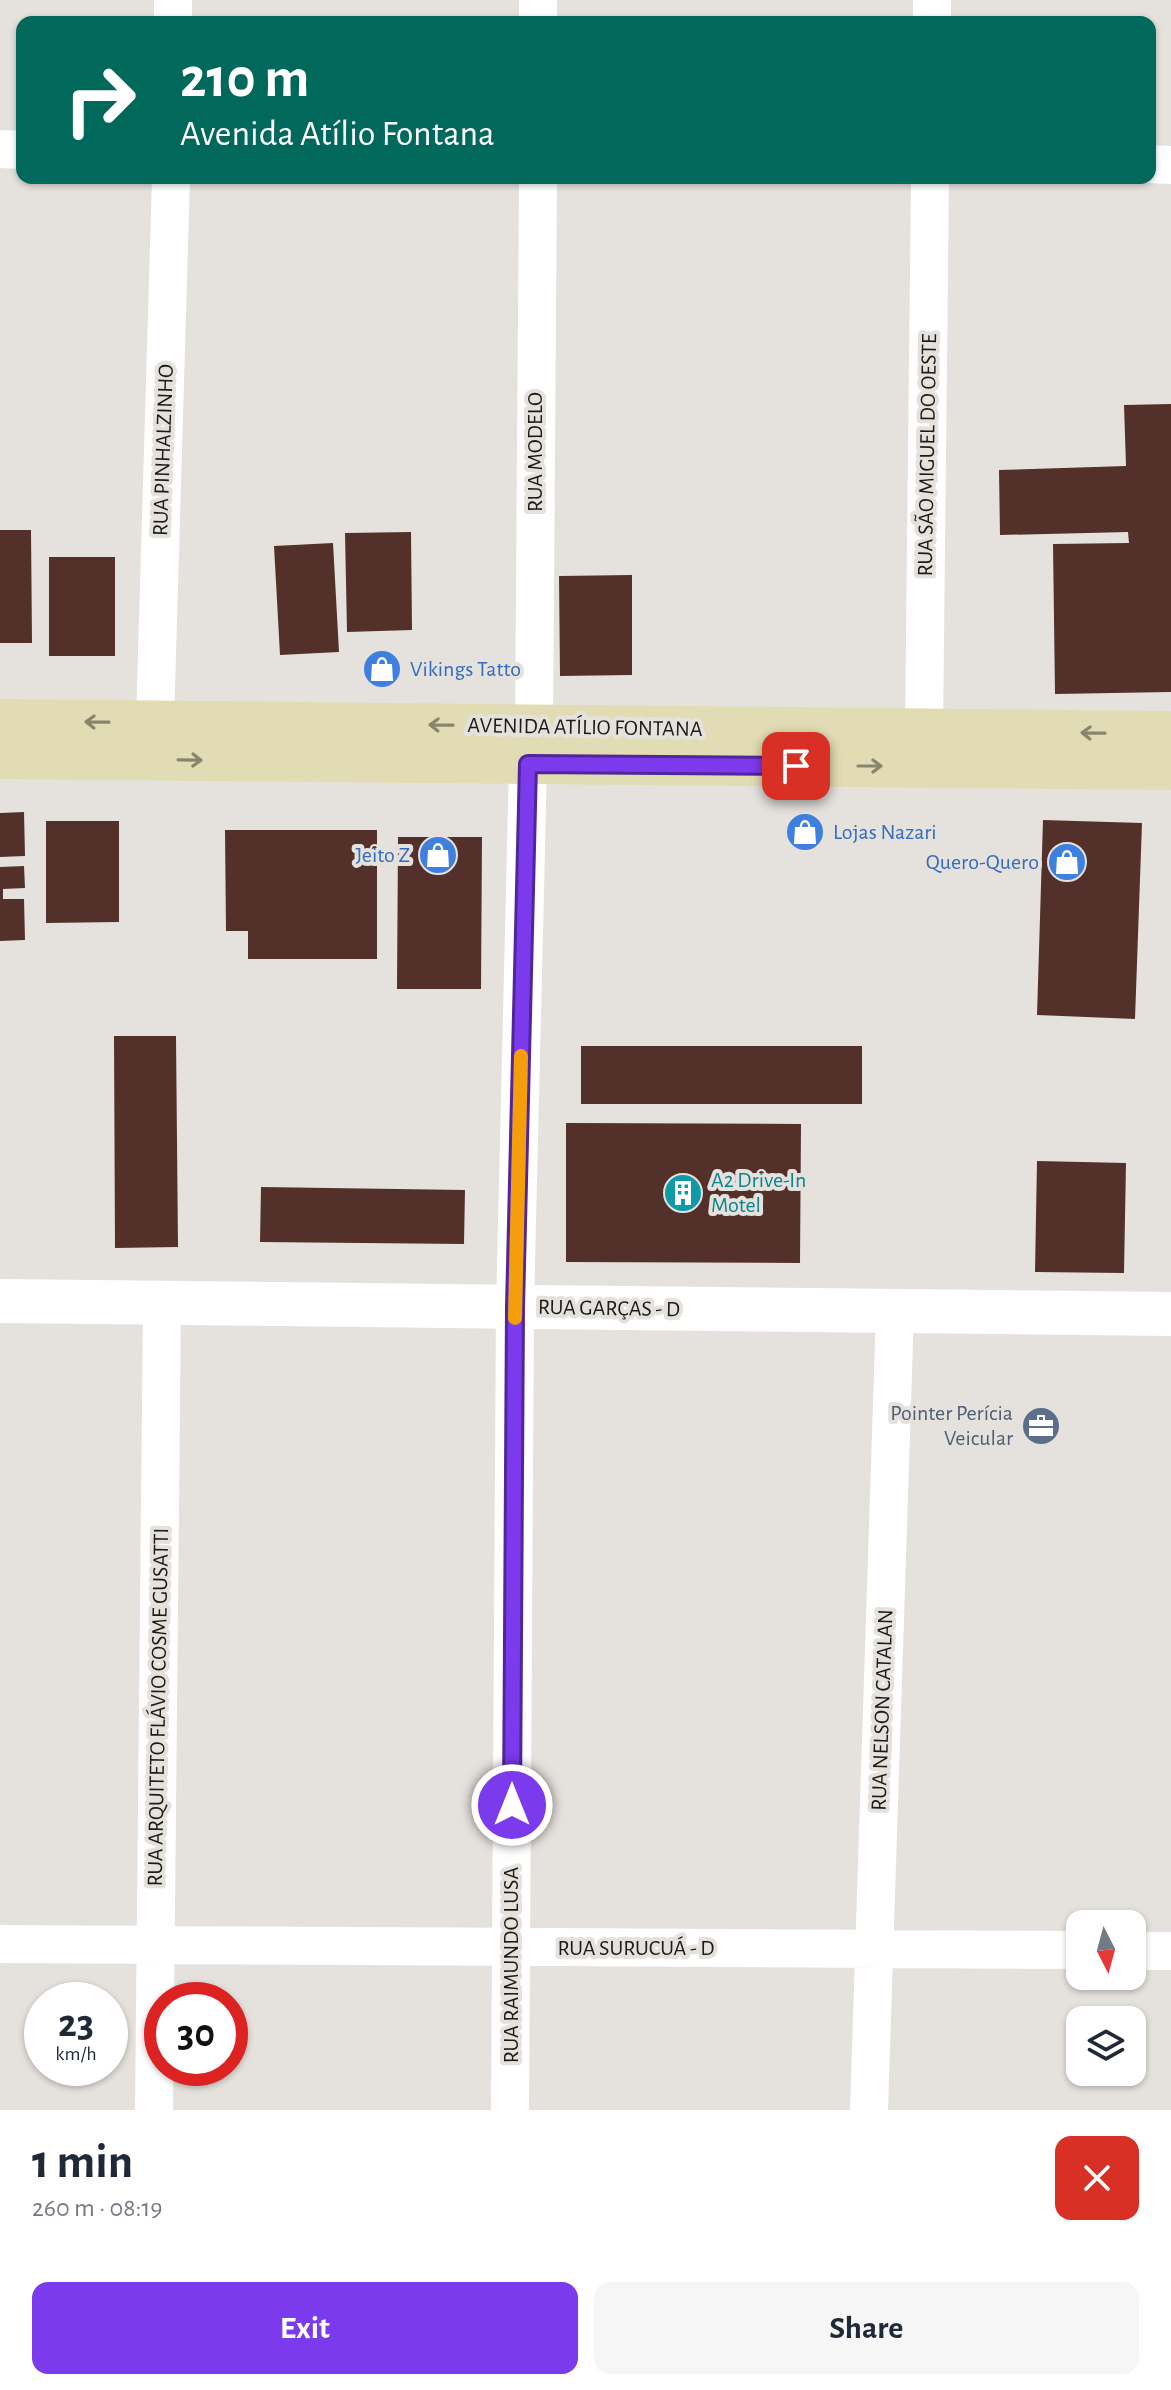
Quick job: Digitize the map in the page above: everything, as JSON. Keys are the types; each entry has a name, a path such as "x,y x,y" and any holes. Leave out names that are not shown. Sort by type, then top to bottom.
{"main road":[{"name":"AVENIDA ATÍLIO FONTANA","path":"0,721 155,722 531,745 1171,768"},
{"name":"AVENIDA ATÍLIO FONTANA","path":"0,757 531,745 924,731 1171,733"}],"street":[{"name":"RUA PINHALZINHO","path":"155,722 171,184"},
{"name":"RUA MODELO","path":"531,745 538,184"},
{"name":"RUA SÃO MIGUEL DO OESTE","path":"924,731 930,184"},
{"name":"RUA RAIMUNDO LUSA","path":"510,2110 515,1307 531,745"},
{"name":"RUA GARÇAS - D","path":"0,1301 1171,1314"},
{"name":"RUA ARQUITETO FLÁVIO COSME GUSATTI","path":"154,2110 162,1303"},
{"name":"RUA NELSON CATALAN","path":"869,2110 895,1311"},
{"name":"RUA SURUCUÁ - D","path":"0,1944 1066,1950"},
{"path":"1146,1951 1171,1951"}],"building":[{"path":"1171,404 1171,692 1055,694 1053,544 1129,543 1128,532 1000,535 999,470 1126,466 1124,405"},
{"path":"0,530 31,530 32,643 0,643"},
{"path":"411,532 412,630 347,632 345,533"},
{"path":"333,543 339,652 280,655 274,546"},
{"path":"49,557 115,557 115,656 49,656"},
{"path":"632,575 632,675 560,676 559,576"},
{"path":"24,812 25,856 0,857 0,813"},
{"path":"1043,820 1142,823 1135,1019 1037,1015"},
{"path":"46,821 119,821 119,922 46,923"},
{"path":"225,830 377,830 377,959 248,959 248,931 226,931"},
{"path":"398,837 482,837 481,989 397,989"},
{"path":"24,866 25,888 3,889 3,899 24,899 25,940 0,941 0,867"},
{"path":"114,1036 176,1036 178,1247 115,1248"},
{"path":"581,1046 862,1046 862,1104 581,1104"},
{"name":"A2 Drive-In Motel","path":"566,1123 801,1124 800,1263 566,1262"},
{"path":"1037,1161 1126,1163 1124,1273 1035,1272"},
{"path":"261,1187 465,1190 464,1244 260,1242"}],"slow traffic":[{"path":"515,1318 521,1056"}],"place":[{"name":"Vikings Tatto","path":"382,669"},
{"name":"Lojas Nazari","path":"805,832"},
{"name":"Jeito Z","path":"438,855"},
{"name":"Quero-Quero","path":"1067,862"},
{"name":"A2 Drive-In Motel","path":"683,1193"},
{"name":"Pointer Perícia Veicular","path":"1041,1426"}],"route":[{"path":"512,1805 515,1307 528,764 796,766"}]}
